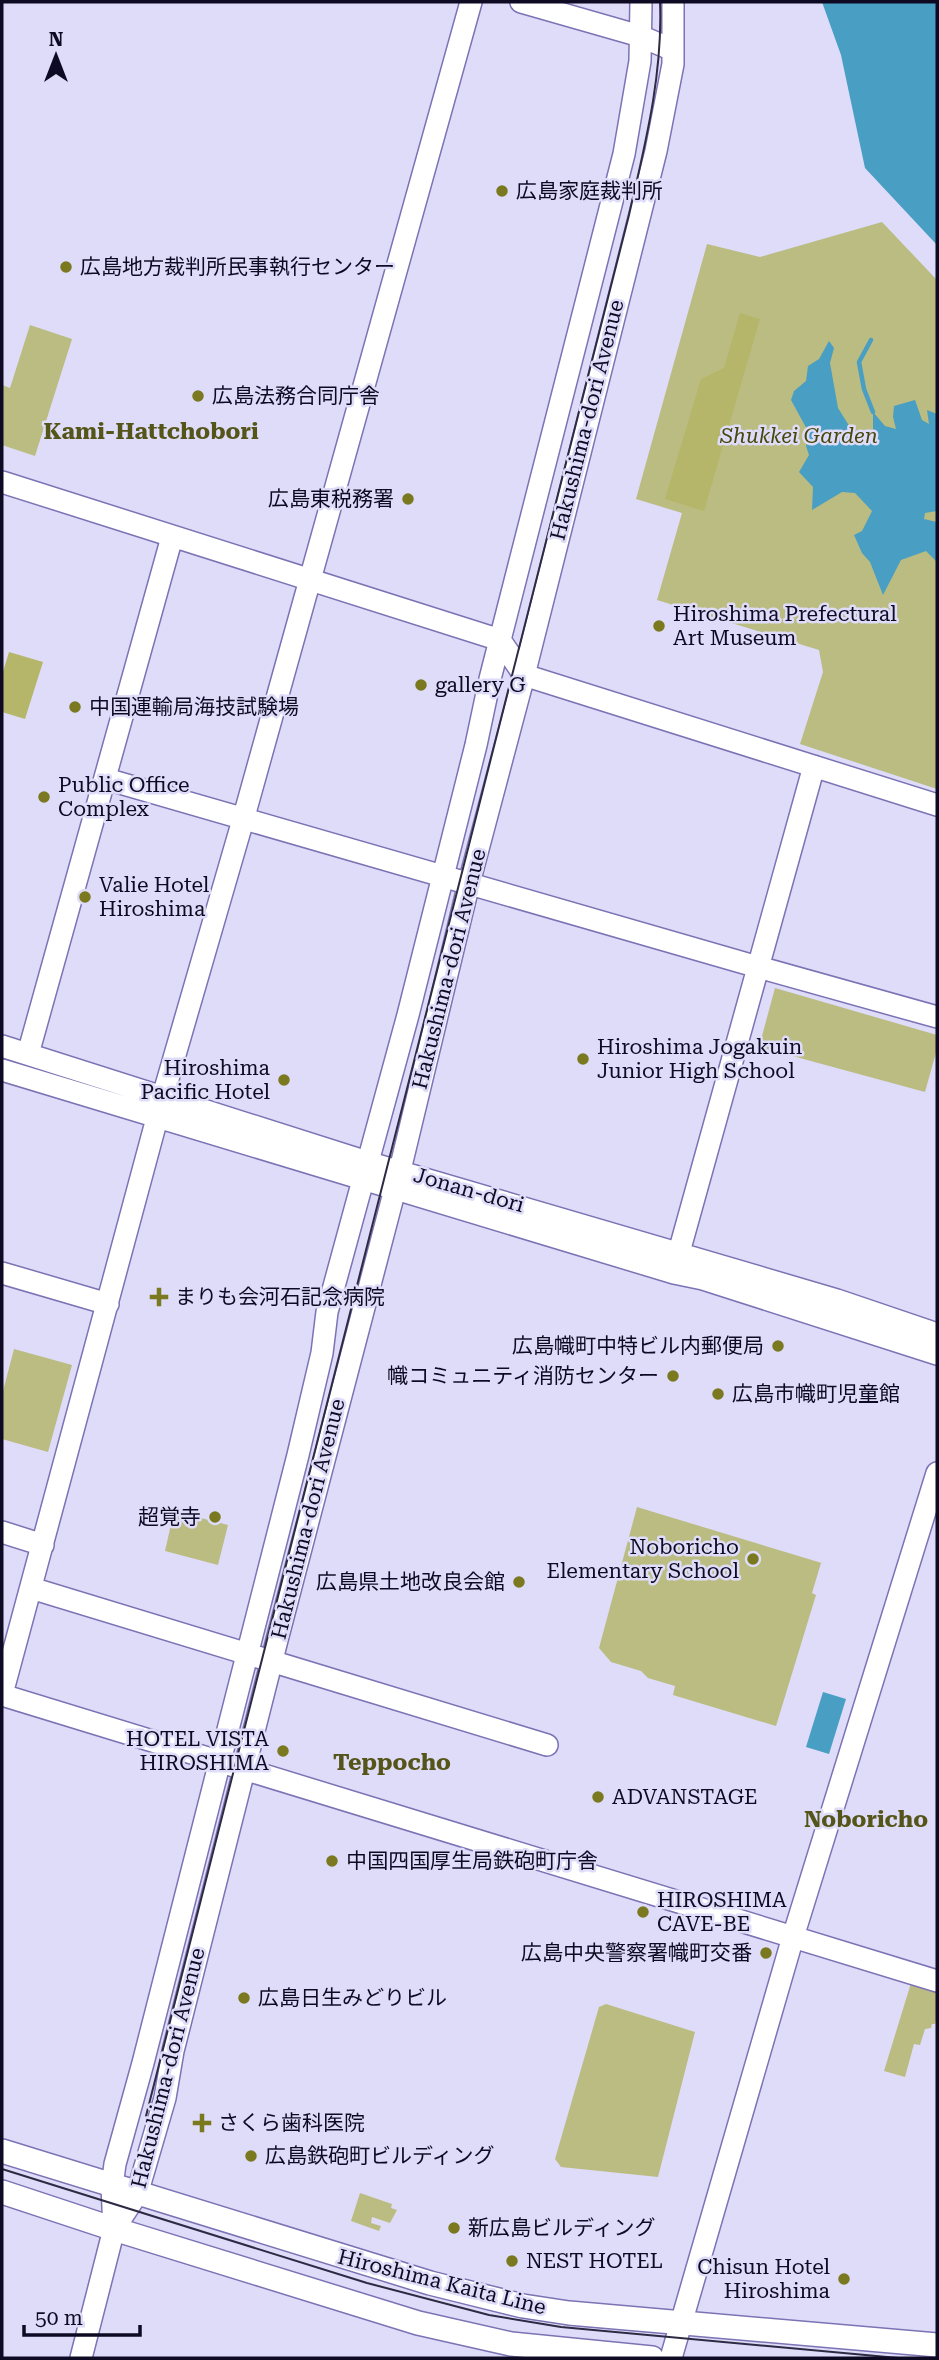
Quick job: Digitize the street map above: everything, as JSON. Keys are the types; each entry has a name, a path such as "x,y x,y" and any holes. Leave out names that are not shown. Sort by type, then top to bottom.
{"main road":[{"name":"Hiroshima Kaita Line","path":"2,2151 400,2274 497,2300 569,2313 937,2345"},
{"name":"Hiroshima Kaita Line","path":"2,2192 361,2306 473,2337 549,2349 652,2358"}],"street":[{"path":"471,2 161,1107 2,1695 937,1981"},
{"path":"521,2 640,36 673,50"},
{"name":"Hakushima-dori Avenue","path":"114,2229 112,2186 118,2153 298,1455 322,1353 327,1312 408,1015 500,640 622,165 640,61 640,2"},
{"name":"Hakushima-dori Avenue","path":"114,2229 138,2194 165,2098 173,2051 397,1179 469,883 656,151 669,87 673,50 673,2"},
{"path":"2,482 500,640 524,675 937,805"},
{"path":"28,1054 172,537"},
{"path":"676,1262 814,766"},
{"path":"106,779 937,1017"},
{"name":"Jonan-dori","path":"2,1046 161,1107"},
{"name":"Jonan-dori","path":"2,1070 161,1107 676,1262 837,1300 937,1334"},
{"name":"Jonan-dori","path":"676,1262 704,1279 937,1354"},
{"path":"2,1273 108,1304"},
{"path":"671,2358 793,1937 937,1473"},
{"path":"2,1532 43,1545"},
{"path":"31,1588 547,1745"},
{"path":"81,2358 114,2229"}],"green space":[{"name":"Shukkei Garden","path":"882,222 937,280 937,789 800,744 823,672 819,650 657,600 682,513 636,499 707,244 760,257"},
{"path":"30,325 72,339 35,456 2,445 2,385 10,388"},
{"path":"775,988 937,1035 937,1049 925,1092 759,1047"},
{"path":"14,1349 72,1365 48,1452 2,1439 2,1395"},
{"path":"637,1507 825,1564 821,1563 812,1593 816,1595 776,1726 673,1695 675,1686 648,1678 641,1671 611,1662 599,1648"},
{"path":"174,1511 228,1525 218,1565 165,1551"},
{"path":"911,1983 937,1991 937,2017 931,2028 925,2029 920,2045 914,2044 905,2077 884,2071"},
{"path":"606,2004 695,2032 658,2177 561,2167 555,2159 599,2007"},
{"path":"360,2193 392,2204 391,2208 397,2210 390,2223 372,2217 371,2223 381,2226 379,2231 351,2221"}],"shaded area":[{"path":"740,313 760,319 704,511 665,499 701,379 724,368"},
{"path":"9,652 43,662 25,719 2,712 2,675"}],"water":[{"path":"822,2 937,2 937,245 865,168 841,55"},
{"path":"829,341 834,348 830,363 838,408 858,440 873,436 873,412 885,426 896,429 894,406 915,400 922,420 929,424 927,410 937,414 937,511 925,513 924,519 937,522 937,562 926,551 901,560 883,595 870,562 862,553 854,535 862,531 872,511 855,493 842,492 812,510 813,487 799,472 809,455 806,446 809,433 791,400 794,391 806,381 808,366 819,359"},
{"path":"823,1692 846,1699 829,1754 806,1747"}],"waterway":[{"path":"871,340 859,362 864,389 873,412"}],"tram line":[{"path":"146,2116 629,215 656,83 660,2"},
{"path":"2,2169 367,2283 489,2315 561,2327 898,2358"}],"place":[{"name":"広島家庭裁判所","path":"502,191"},
{"name":"広島地方裁判所民事執行センター","path":"66,267"},
{"name":"広島法務合同庁舎","path":"198,396"},
{"name":"広島東税務署","path":"408,499"},
{"name":"Hiroshima Prefectural Art Museum","path":"659,626"},
{"name":"gallery G","path":"421,685"},
{"name":"中国運輸局海技試験場","path":"75,707"},
{"name":"Public Office Complex","path":"44,797"},
{"name":"Valie Hotel Hiroshima","path":"85,897"},
{"name":"Hiroshima Jogakuin Junior High School","path":"583,1059"},
{"name":"Hiroshima Pacific Hotel","path":"284,1080"},
{"name":"まりも会河石記念病院","path":"159,1297"},
{"name":"広島幟町中特ビル内郵便局","path":"778,1346"},
{"name":"幟コミュニティ消防センター","path":"673,1376"},
{"name":"広島市幟町児童館","path":"718,1394"},
{"name":"超覚寺","path":"215,1517"},
{"name":"Noboricho Elementary School","path":"753,1559"},
{"name":"広島県土地改良会館","path":"519,1582"},
{"name":"HOTEL VISTA HIROSHIMA","path":"283,1751"},
{"name":"ADVANSTAGE","path":"598,1797"},
{"name":"中国四国厚生局鉄砲町庁舎","path":"332,1861"},
{"name":"HIROSHIMA CAVE-BE","path":"643,1912"},
{"name":"広島中央警察署幟町交番","path":"766,1953"},
{"name":"広島日生みどりビル","path":"244,1998"},
{"name":"さくら歯科医院","path":"202,2123"},
{"name":"広島鉄砲町ビルディング","path":"251,2156"},
{"name":"新広島ビルディング","path":"454,2228"},
{"name":"NEST HOTEL","path":"512,2261"},
{"name":"Chisun Hotel Hiroshima","path":"844,2279"}],"district":[{"name":"Kami-Hattchobori","path":"151,431"},
{"name":"Teppocho","path":"392,1762"},
{"name":"Noboricho","path":"866,1819"}]}
